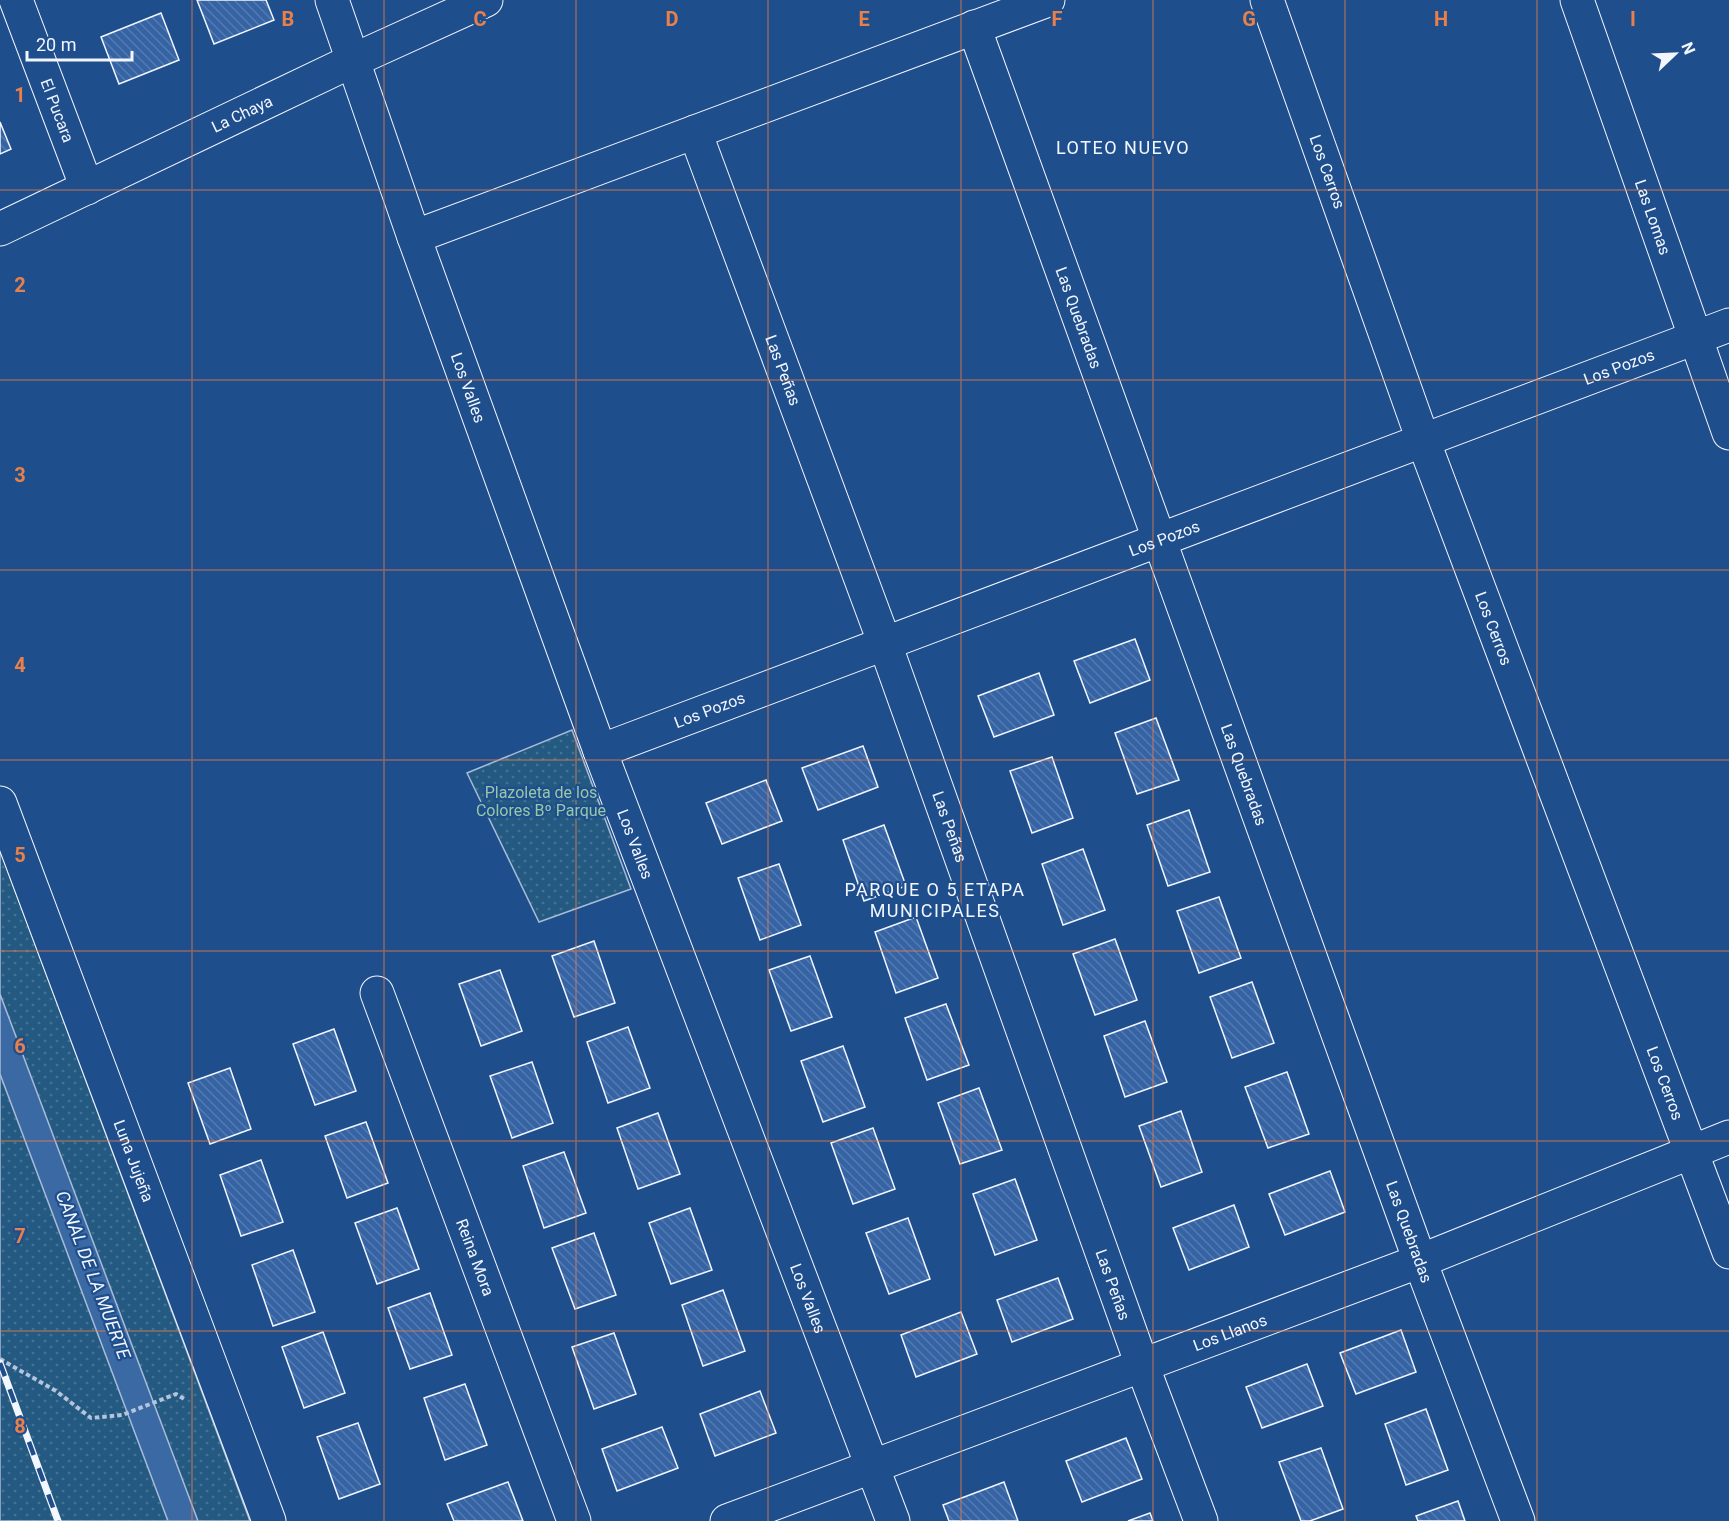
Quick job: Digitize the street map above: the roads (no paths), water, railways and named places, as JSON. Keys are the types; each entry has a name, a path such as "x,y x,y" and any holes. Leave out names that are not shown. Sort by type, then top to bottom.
{"street":[{"name":"El Pucara","path":"16,0 87,188"},
{"name":"Los Valles","path":"332,0 414,237 600,751 893,1521"},
{"name":"La Chaya","path":"0,230 354,60 486,0"},
{"path":"414,237 1048,0"},
{"name":"Los Cerros","path":"1267,0 1424,441 1729,1252"},
{"name":"Las Lomas","path":"1577,0 1729,433"},
{"name":"Las Quebradas","path":"974,27 1420,1261 1518,1521"},
{"name":"Las Peñas","path":"695,132 885,644 1142,1365 1201,1521"},
{"name":"Los Pozos","path":"600,751 1729,325"},
{"name":"Luna Jujeña","path":"0,803 269,1521"},
{"name":"Reina Mora","path":"377,993 574,1521"},
{"name":"Los Llanos","path":"728,1521 1420,1261 1729,1137"}],"water":[{"name":"CANAL DE LA MUERTE","path":"0,994 198,1521 168,1521 0,1074"}],"railway":[{"path":"0,1363 58,1521"}],"district":[{"name":"LOTEO NUEVO","path":"1123,148"},
{"name":"PARQUE O 5 ETAPA MUNICIPALES","path":"935,900"}],"park label":[{"name":"Plazoleta de los Colores Bº Parque","path":"541,801"}]}
